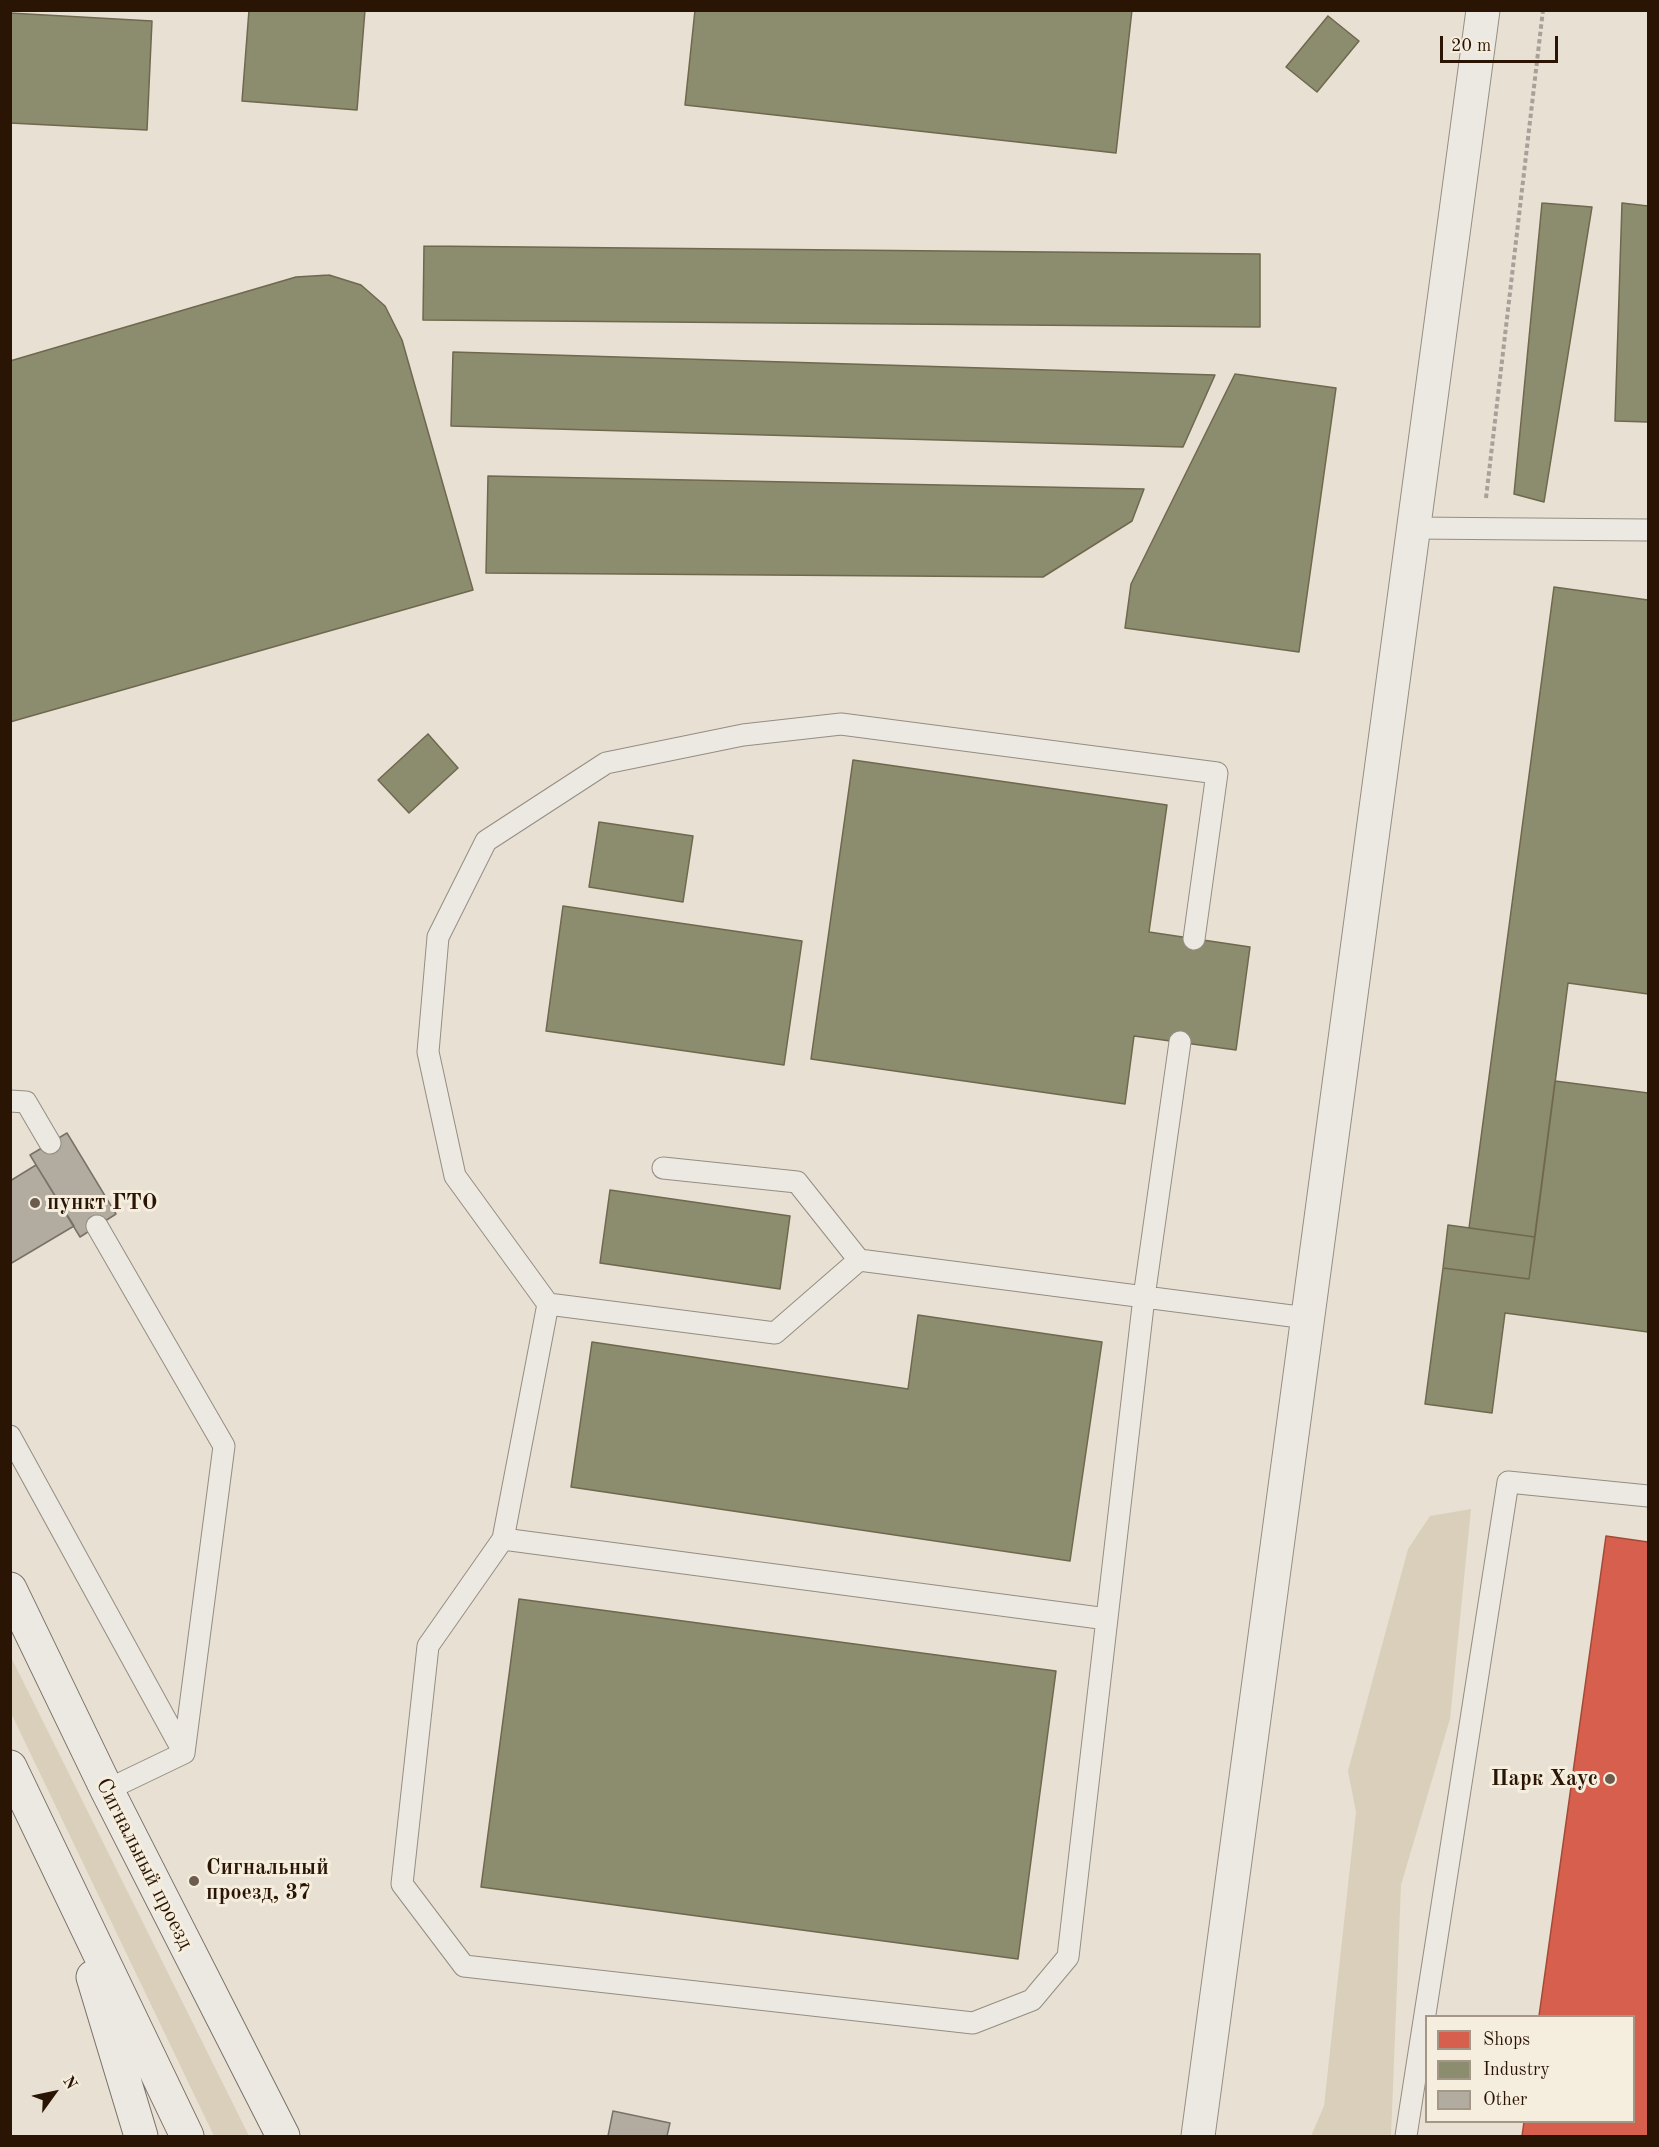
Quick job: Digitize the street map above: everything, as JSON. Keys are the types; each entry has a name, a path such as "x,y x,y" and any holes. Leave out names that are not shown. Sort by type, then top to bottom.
{"street":[{"path":"1198,2136 1483,10"},
{"name":"Сигнальный проезд","path":"10,1588 107,1790 283,2136"},
{"path":"10,1767 188,2136"},
{"path":"62,1875 141,2136"}],"lane":[{"path":"1413,528 1648,531"},
{"path":"860,1260 775,1333 548,1304 455,1176 428,1052 438,937 486,841 606,763 743,735 841,724 1217,773 1194,939"},
{"path":"548,1304 503,1539 428,1646 402,1884 464,1966 973,2023 1032,2000 1068,1957 1144,1297 1180,1042"},
{"path":"10,1101 26,1102 50,1143"},
{"path":"663,1167 797,1182 860,1260 1307,1318"},
{"path":"97,1226 224,1446 183,1753"},
{"path":"10,1436 183,1753"},
{"path":"1406,2136 1508,1482 1648,1496"},
{"path":"503,1539 1107,1619"},
{"path":"107,1790 183,1753"}],"path":[{"path":"1482,528 1543,10"}],"shaded area":[{"path":"1471,1509 1450,1719 1401,1885 1391,2136 1311,2136 1324,2106 1356,1812 1348,1771 1408,1549 1430,1516"},
{"path":"10,1657 249,2136 214,2136 11,1713"}],"building: Shops":[{"name":"Парк Хаус","path":"1606,1536 1648,1542 1648,2136 1522,2136 1524,2123 1635,2123 1635,2015 1539,2015"}],"building: Industry":[{"path":"249,10 365,10 357,110 242,101"},
{"path":"695,10 1132,10 1116,153 685,105"},
{"path":"10,13 152,21 147,130 10,123"},
{"path":"1328,16 1359,41 1317,92 1286,67"},
{"path":"1542,203 1592,207 1544,502 1514,494"},
{"path":"1622,203 1648,206 1648,422 1615,421"},
{"path":"424,246 1260,254 1260,327 423,320"},
{"path":"329,275 361,285 385,306 402,340 473,590 10,722 10,361 296,277"},
{"path":"453,352 1215,375 1183,447 451,426"},
{"path":"1235,374 1336,388 1299,652 1125,628 1131,584"},
{"path":"488,476 1144,489 1132,521 1043,577 486,573"},
{"path":"1554,587 1648,600 1648,994 1568,983 1535,1237 1469,1228"},
{"path":"428,734 458,768 409,813 378,780"},
{"path":"853,760 1167,805 1149,932 1250,947 1236,1050 1134,1036 1125,1104 811,1059"},
{"path":"599,822 693,836 683,902 589,887"},
{"path":"563,906 802,941 784,1065 546,1031"},
{"path":"1555,1081 1648,1093 1648,1332 1505,1313 1492,1413 1425,1404 1443,1268 1529,1279"},
{"path":"610,1190 790,1216 780,1289 600,1263"},
{"path":"1448,1225 1535,1237 1529,1279 1443,1268"},
{"path":"918,1315 1102,1342 1070,1561 571,1487 592,1342 908,1389"},
{"path":"519,1599 1056,1671 1018,1959 481,1887"}],"building: Other":[{"path":"67,1133 116,1214 80,1237 30,1155"},
{"name":"пункт ГТО","path":"36,1165 74,1226 10,1264 10,1181"},
{"path":"613,2111 670,2123 667,2136 608,2136"}],"place":[{"name":"пункт ГТО","path":"35,1203"},
{"name":"Парк Хаус","path":"1610,1779"},
{"name":"Сигнальный проезд, 37","path":"194,1881"}]}
